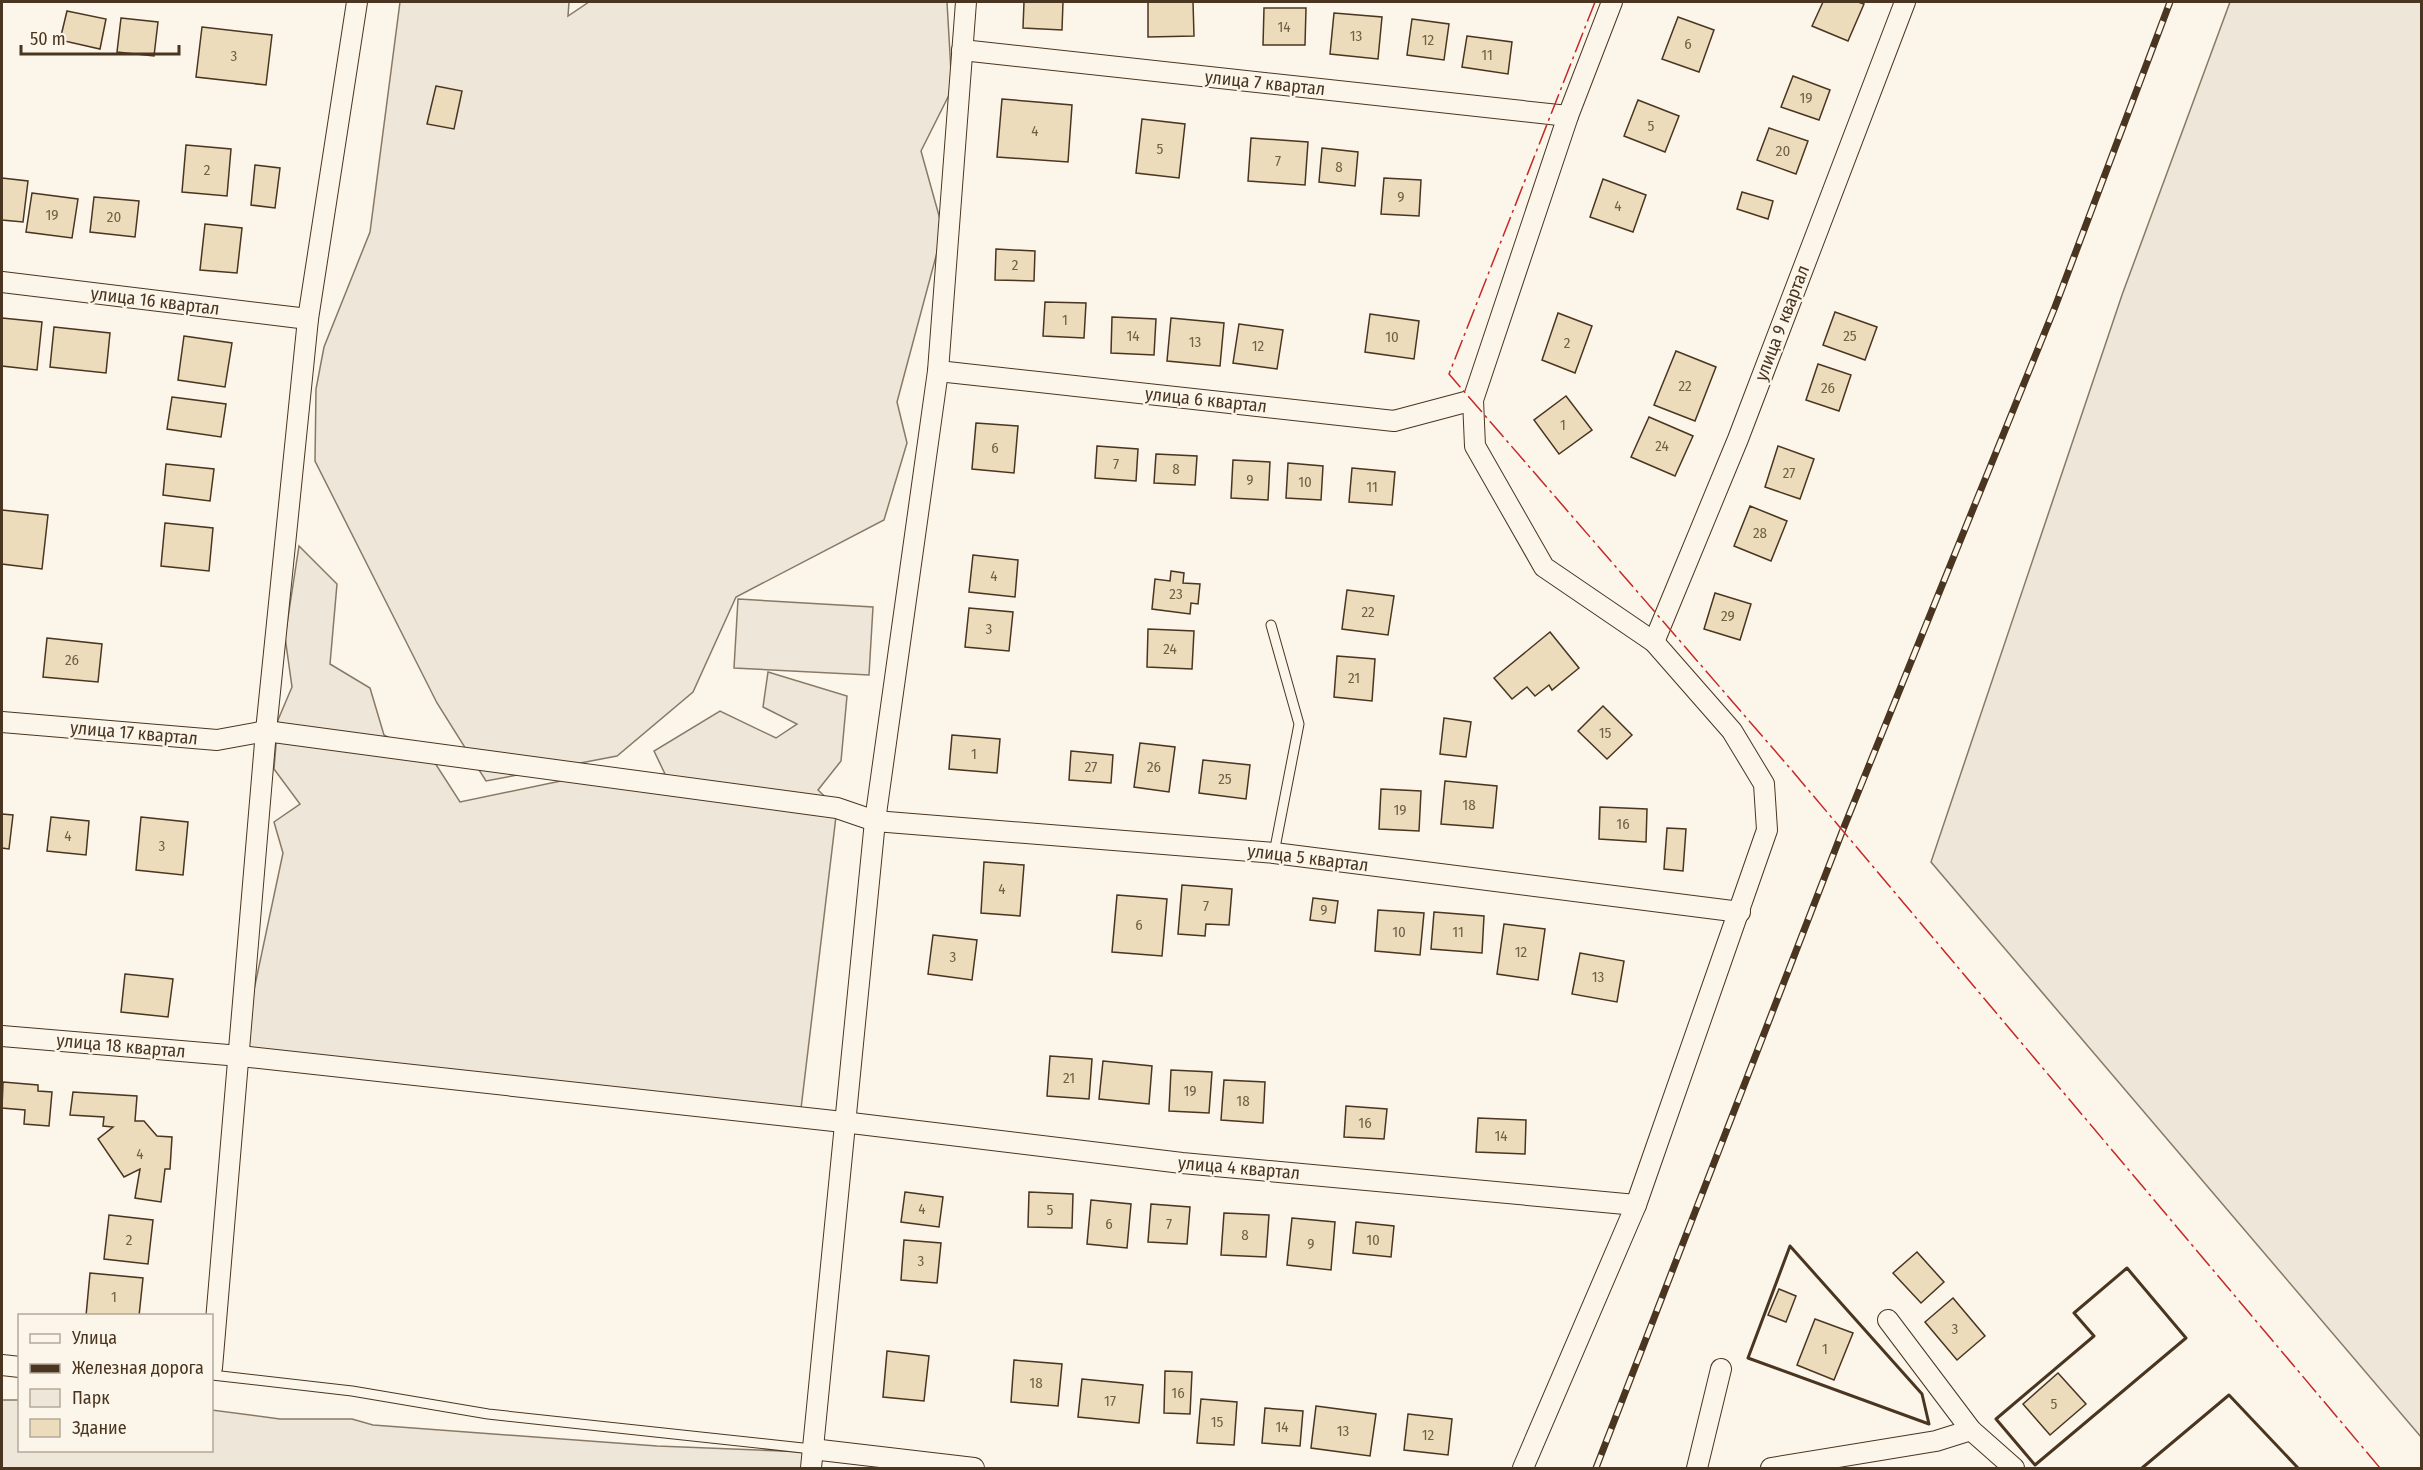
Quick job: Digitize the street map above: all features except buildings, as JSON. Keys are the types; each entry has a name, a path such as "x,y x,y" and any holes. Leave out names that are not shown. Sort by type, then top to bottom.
{"street":[{"path":"213,1357 266,730 308,319 357,2"},
{"path":"966,2 938,371 875,821 811,1459 974,1468"},
{"path":"1523,1468 1636,1205 1767,830 1764,784 1732,730 1654,642 1544,567 1475,446 1473,400 1568,116 1612,2"},
{"name":"улица 9 квартал","path":"1654,642 1738,439 1905,2"},
{"name":"улица 7 квартал","path":"962,50 1568,116"},
{"name":"улица 16 квартал","path":"2,282 308,319"},
{"name":"улица 6 квартал","path":"938,371 1394,421 1473,400"},
{"name":"улица 17 квартал","path":"2,722 217,740 266,730 826,807 875,821"},
{"name":"улица 5 квартал","path":"875,821 1274,853 1740,912"},
{"name":"улица 18 квартал","path":"2,1036 240,1056 843,1122"},
{"name":"улица 4 квартал","path":"843,1122 1182,1163 1636,1205"},
{"path":"1888,1320 1971,1430 2014,1468"},
{"path":"2,1365 18,1366"},
{"path":"1697,1468 1721,1369"},
{"path":"1772,1468 1935,1441 1971,1430"}],"lane":[{"path":"1271,625 1299,724 1274,853"},
{"path":"213,1375 352,1391 488,1414 811,1459"}],"green space":[{"path":"400,2 569,2 568,16 589,2 947,2 952,89 921,151 943,230 897,402 907,443 884,520 736,597 693,692 617,756 486,781 437,703 315,461 316,389 324,347 370,232"},
{"path":"2230,2 2421,2 2421,1437 1931,862 2122,295"},
{"path":"299,546 337,584 330,664 370,688 384,735 435,763 460,802 580,777 665,774 654,751 720,711 776,738 797,724 763,707 768,672 847,696 841,761 818,790 837,808 800,1117 240,1056 283,853 274,822 300,804 274,769 278,720 292,687 285,637"},
{"path":"738,599 873,607 869,675 734,668"},
{"path":"2,1400 18,1400 18,1452 213,1452 213,1410 280,1419 352,1419 373,1425 657,1446 809,1452 808,1468 2,1468"}],"railway":[{"path":"1596,1468 1842,832 2055,307 2170,2"}],"wall":[{"path":"1790,1246 1922,1394 1929,1424 1748,1358 1790,1246"},
{"path":"2127,1268 2186,1338 2035,1465 1996,1419 2094,1336 2074,1313 2127,1268"},
{"path":"2142,1468 2229,1395 2298,1468"}],"power":[{"path":"1595,2 1449,374 1789,767 2380,1468"}]}
